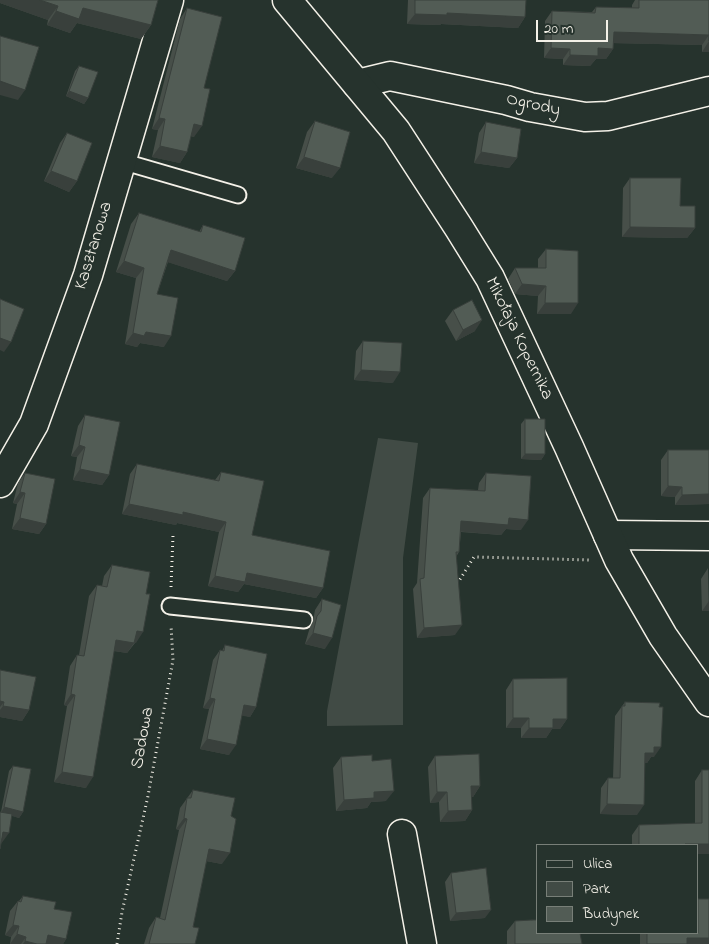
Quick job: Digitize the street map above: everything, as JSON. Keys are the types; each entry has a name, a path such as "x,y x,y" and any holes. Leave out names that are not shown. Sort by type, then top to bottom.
{"street":[{"name":"Kasztanowa","path":"0,483 34,424 88,275 169,0"},
{"name":"Mikołaja Kopernika","path":"288,0 396,131 490,278 569,447 619,560 663,636 709,702"},
{"name":"Ogrody","path":"358,84 390,76 506,100 530,107 585,117 608,116 709,91"},
{"path":"608,535 709,536"},
{"path":"402,834 422,944"}],"lane":[{"path":"121,161 238,195"},
{"path":"170,606 304,620"}],"path":[{"name":"Sadowa","path":"117,944 122,912 148,796 172,660 170,606 173,535"},
{"path":"450,579 459,580 474,558 619,560"}],"green space":[{"path":"378,438 418,443 403,558 403,725 327,726 327,711"}],"building":[{"path":"40,0 158,0 151,25 83,8 79,19 56,11 58,6"},
{"path":"415,0 526,0 525,17 447,13 447,15 415,14"},
{"path":"639,0 709,0 709,35 614,32 613,49 598,48 598,56 570,55 570,49 551,48 552,11 595,13 596,7 639,8"},
{"path":"187,8 222,17 204,88 210,89 202,126 194,124 187,152 160,146 165,119 159,118"},
{"path":"0,36 39,47 25,90 0,81"},
{"path":"79,66 98,72 88,98 69,91"},
{"path":"315,121 350,132 340,168 304,157"},
{"path":"486,122 521,129 517,158 481,152"},
{"path":"67,133 92,143 77,181 51,171"},
{"path":"630,178 681,178 680,206 695,206 695,228 630,227"},
{"path":"139,213 201,232 203,225 245,238 235,271 171,250 157,294 178,298 171,336 146,332 144,336 133,333 144,268 124,261"},
{"path":"546,249 578,251 578,303 545,303 546,286 522,284 515,268 546,268"},
{"path":"0,299 24,309 11,342 0,338"},
{"path":"472,300 482,320 463,330 453,310"},
{"path":"363,341 402,343 400,372 361,370"},
{"path":"85,415 120,422 109,475 80,469 85,447 79,445"},
{"path":"525,419 545,419 545,454 525,454"},
{"path":"668,450 709,450 709,494 682,495 682,487 668,486"},
{"path":"137,464 219,481 221,472 264,481 252,535 330,551 323,588 247,573 245,582 215,576 226,522 183,512 183,515 129,504"},
{"path":"25,473 55,479 46,524 20,518 25,493 20,492"},
{"path":"486,473 531,476 528,520 509,518 508,525 461,521 459,552 456,552 462,625 424,628 420,579 424,578 430,488 485,491"},
{"path":"112,565 150,572 146,594 150,594 143,632 137,631 134,643 116,640 93,777 62,772 75,695 71,694 77,655 84,656 97,585 107,587"},
{"path":"322,599 341,605 332,638 313,633 317,616 321,611"},
{"path":"225,645 267,654 256,707 244,705 236,745 207,739 215,699 210,698 220,650 224,651"},
{"path":"0,670 36,677 29,710 3,706 4,702 0,701"},
{"path":"567,678 567,719 553,719 553,728 529,728 529,718 513,718 513,679"},
{"path":"625,702 660,703 659,707 663,707 661,747 654,747 654,753 645,753 644,805 607,804 608,778 620,778 622,706 625,706"},
{"path":"479,754 480,786 471,786 472,810 448,811 447,792 437,792 435,756"},
{"path":"372,755 372,761 391,759 394,791 374,792 374,798 344,800 341,757"},
{"path":"13,766 31,769 23,812 4,807"},
{"path":"702,770 709,770 709,844 639,844 639,825 702,823"},
{"path":"193,790 235,798 231,816 236,819 230,853 209,849 193,927 199,928 195,944 149,944 156,917 165,920 187,819 184,818 187,798 191,798"},
{"path":"0,812 12,814 9,833 3,832 0,849"},
{"path":"486,868 491,910 456,913 451,873"},
{"path":"23,896 56,902 54,909 72,912 66,939 48,935 46,944 37,944 25,941 26,937 17,934 19,926 13,925 18,901 21,902"},
{"path":"699,899 709,899 709,938 687,938 687,944 647,944 647,934 699,934"},
{"path":"536,920 536,934 580,934 582,944 515,944 515,921"}]}
